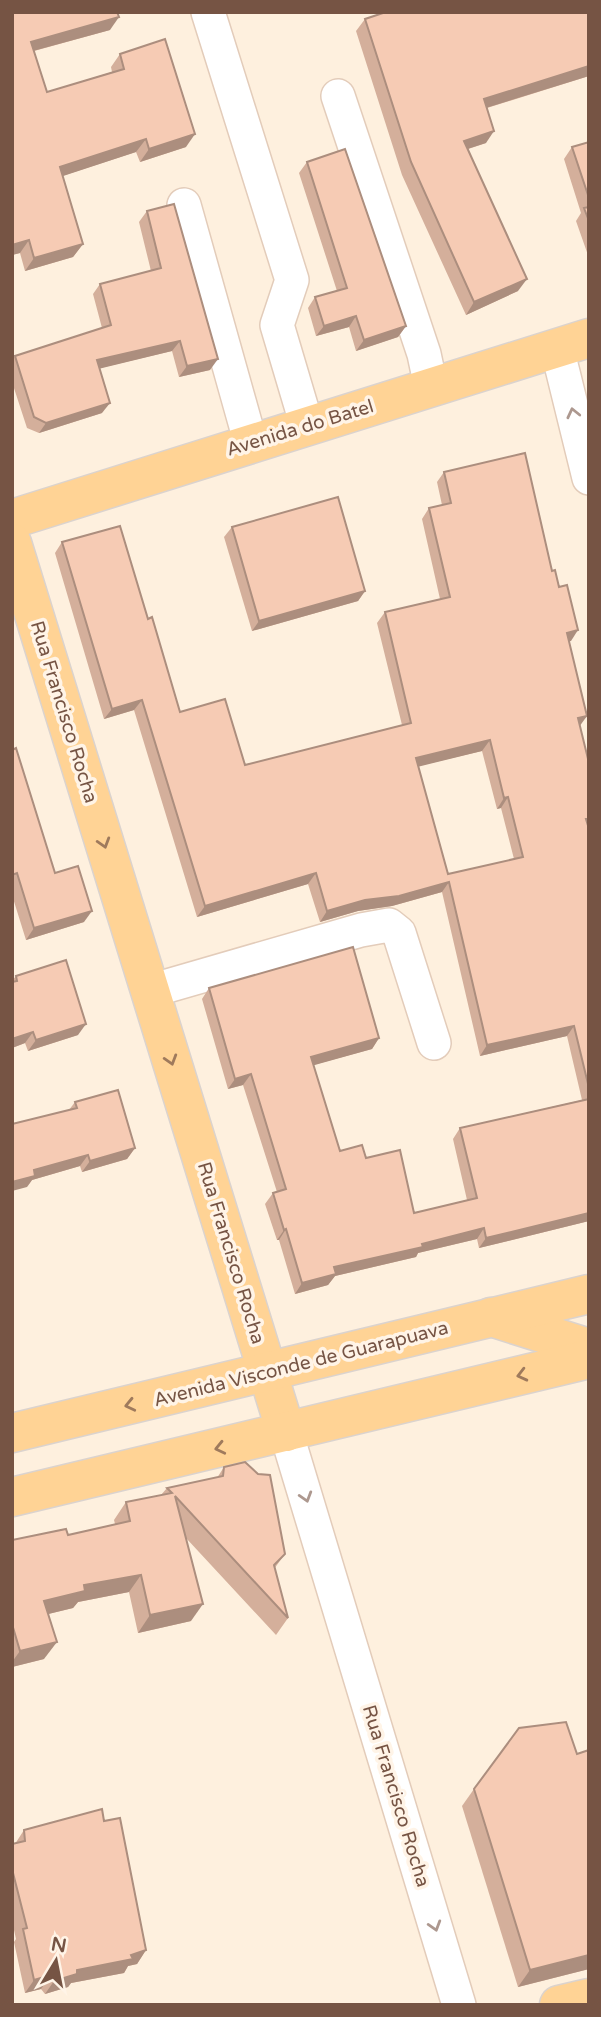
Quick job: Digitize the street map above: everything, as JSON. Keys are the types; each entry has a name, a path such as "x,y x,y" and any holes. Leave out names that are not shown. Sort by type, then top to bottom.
{"main road":[{"name":"Avenida do Batel","path":"12,519 573,343"},
{"name":"Rua Francisco Rocha","path":"12,543 286,1432"},
{"name":"Avenida Visconde de Guarapuava","path":"12,1433 589,1294"},
{"path":"491,1317 589,1348"},
{"path":"12,1497 589,1359"},
{"path":"559,2005 589,1998"}],"street":[{"path":"208,12 292,280 277,325 306,426"},
{"path":"338,96 424,354 431,387"},
{"path":"184,205 251,444"},
{"path":"573,343 589,478"},
{"path":"150,991 361,930 388,925 399,933 434,1043"},
{"name":"Rua Francisco Rocha","path":"286,1432 459,2005"}],"building":[{"path":"12,12 117,12 119,17 31,42 47,92 124,69 120,54 165,39 195,134 149,149 146,139 60,167 83,244 34,258 29,240 12,245"},
{"path":"386,12 589,12 589,66 484,99 494,131 464,141 527,279 474,302 411,162 365,19"},
{"path":"589,142 589,198 572,147"},
{"path":"345,149 406,326 364,340 356,316 324,326 315,297 347,288 307,162"},
{"path":"174,204 218,359 187,366 180,341 97,360 110,403 46,423 34,417 15,356 111,325 100,284 161,268 147,211"},
{"path":"589,207 589,221 584,208"},
{"path":"525,453 552,571 555,570 559,587 567,585 578,630 567,633 587,716 578,718 589,763 589,819 586,819 589,829 589,1088 574,1026 487,1045 449,882 327,911 316,873 205,906 142,700 112,709 62,542 120,526 148,619 152,617 180,712 225,699 245,765 411,723 385,612 450,597 429,508 451,503 444,472","holes":["490,740 504,798 508,797 523,857 448,874 416,758"]},
{"path":"338,497 365,591 259,621 232,527"},
{"path":"16,748 55,873 78,866 92,911 34,928 17,873 12,875 12,750"},
{"path":"353,947 379,1038 311,1057 340,1151 362,1145 366,1158 400,1150 414,1213 477,1198 460,1128 589,1099 589,1213 486,1238 484,1228 422,1244 423,1247 334,1267 336,1274 302,1283 273,1193 286,1189 251,1074 235,1079 209,988"},
{"path":"66,960 86,1024 36,1040 33,1032 12,1039 12,982 17,981 16,976"},
{"path":"118,1090 135,1148 90,1161 88,1155 34,1170 35,1176 12,1182 12,1124 77,1108 75,1102"},
{"path":"245,1462 258,1474 270,1475 285,1554 274,1565 288,1618 175,1496 203,1604 150,1615 141,1575 84,1585 85,1591 44,1601 57,1642 20,1651 12,1624 12,1540 66,1529 68,1535 130,1521 126,1502 172,1493 167,1488 223,1476 224,1467"},
{"path":"566,1722 577,1754 589,1750 589,1955 530,1970 474,1789 519,1728"},
{"path":"102,1809 104,1821 120,1818 146,1950 131,1955 133,1959 77,1970 77,1974 54,1981 51,1975 34,1980 23,1929 27,1928 12,1869 12,1844 25,1841 24,1830"}]}
